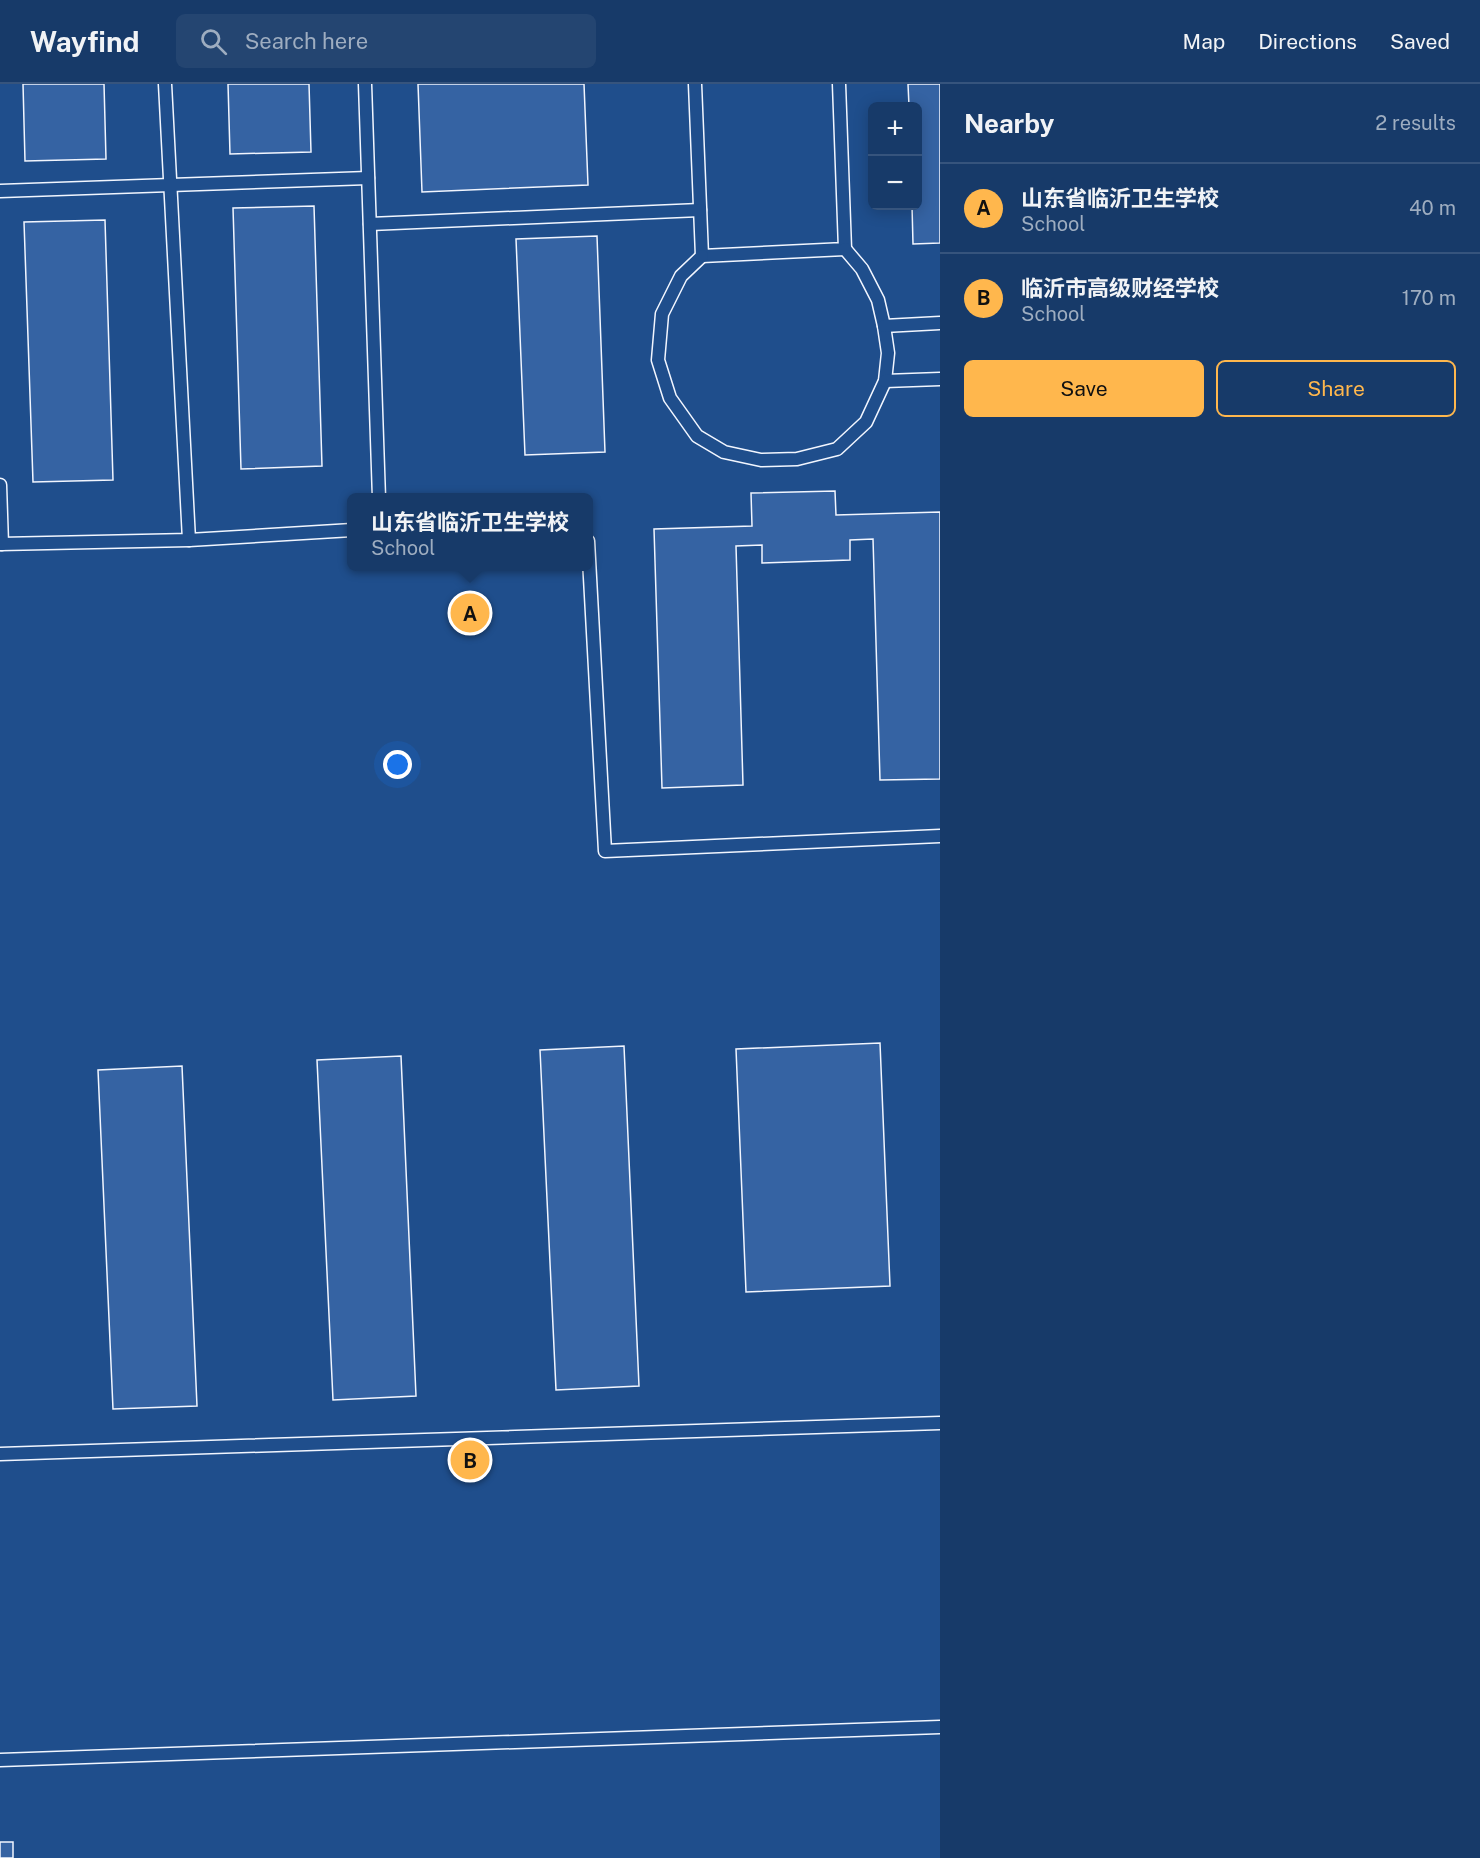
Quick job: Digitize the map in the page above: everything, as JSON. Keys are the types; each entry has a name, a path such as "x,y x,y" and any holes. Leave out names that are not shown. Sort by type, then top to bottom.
{"lane":[{"path":"165,84 189,540"},
{"path":"365,84 379,493"},
{"path":"695,84 702,256"},
{"path":"839,84 845,249 862,269 878,300 885,326 888,353 885,381 866,422 837,448 797,459 761,460 724,452 697,436 670,398 658,360 662,314 681,276 702,256 845,249"},
{"path":"0,191 368,178"},
{"path":"370,224 700,210"},
{"path":"885,326 940,323"},
{"path":"885,381 940,379"},
{"path":"0,485 1,544 189,540 347,530"},
{"path":"590,571 605,850 940,836"},
{"path":"0,1454 940,1423"},
{"path":"0,1760 940,1727"}],"building":[{"path":"23,84 104,84 106,159 25,161"},
{"path":"228,84 309,84 311,152 230,154"},
{"path":"418,84 584,84 588,185 422,192"},
{"path":"908,84 940,84 940,243 913,244 912,210 922,210 922,102 909,102"},
{"path":"314,206 322,466 241,469 233,208"},
{"path":"105,220 113,480 33,482 24,222"},
{"path":"597,236 605,452 525,455 516,239"},
{"path":"835,491 836,515 940,512 940,779 880,780 873,539 850,540 850,560 762,563 762,545 736,546 743,785 662,788 654,529 752,526 751,493"},
{"path":"880,1043 890,1286 746,1292 736,1049"},
{"path":"624,1046 639,1386 556,1390 540,1050"},
{"path":"401,1056 416,1396 333,1400 317,1060"},
{"path":"182,1066 197,1406 113,1409 98,1070"},
{"path":"0,1842 13,1842 13,1858 0,1858"}],"place":[{"name":"山东省临沂卫生学校","path":"470,613"},
{"name":"临沂市高级财经学校","path":"470,1460"}]}
